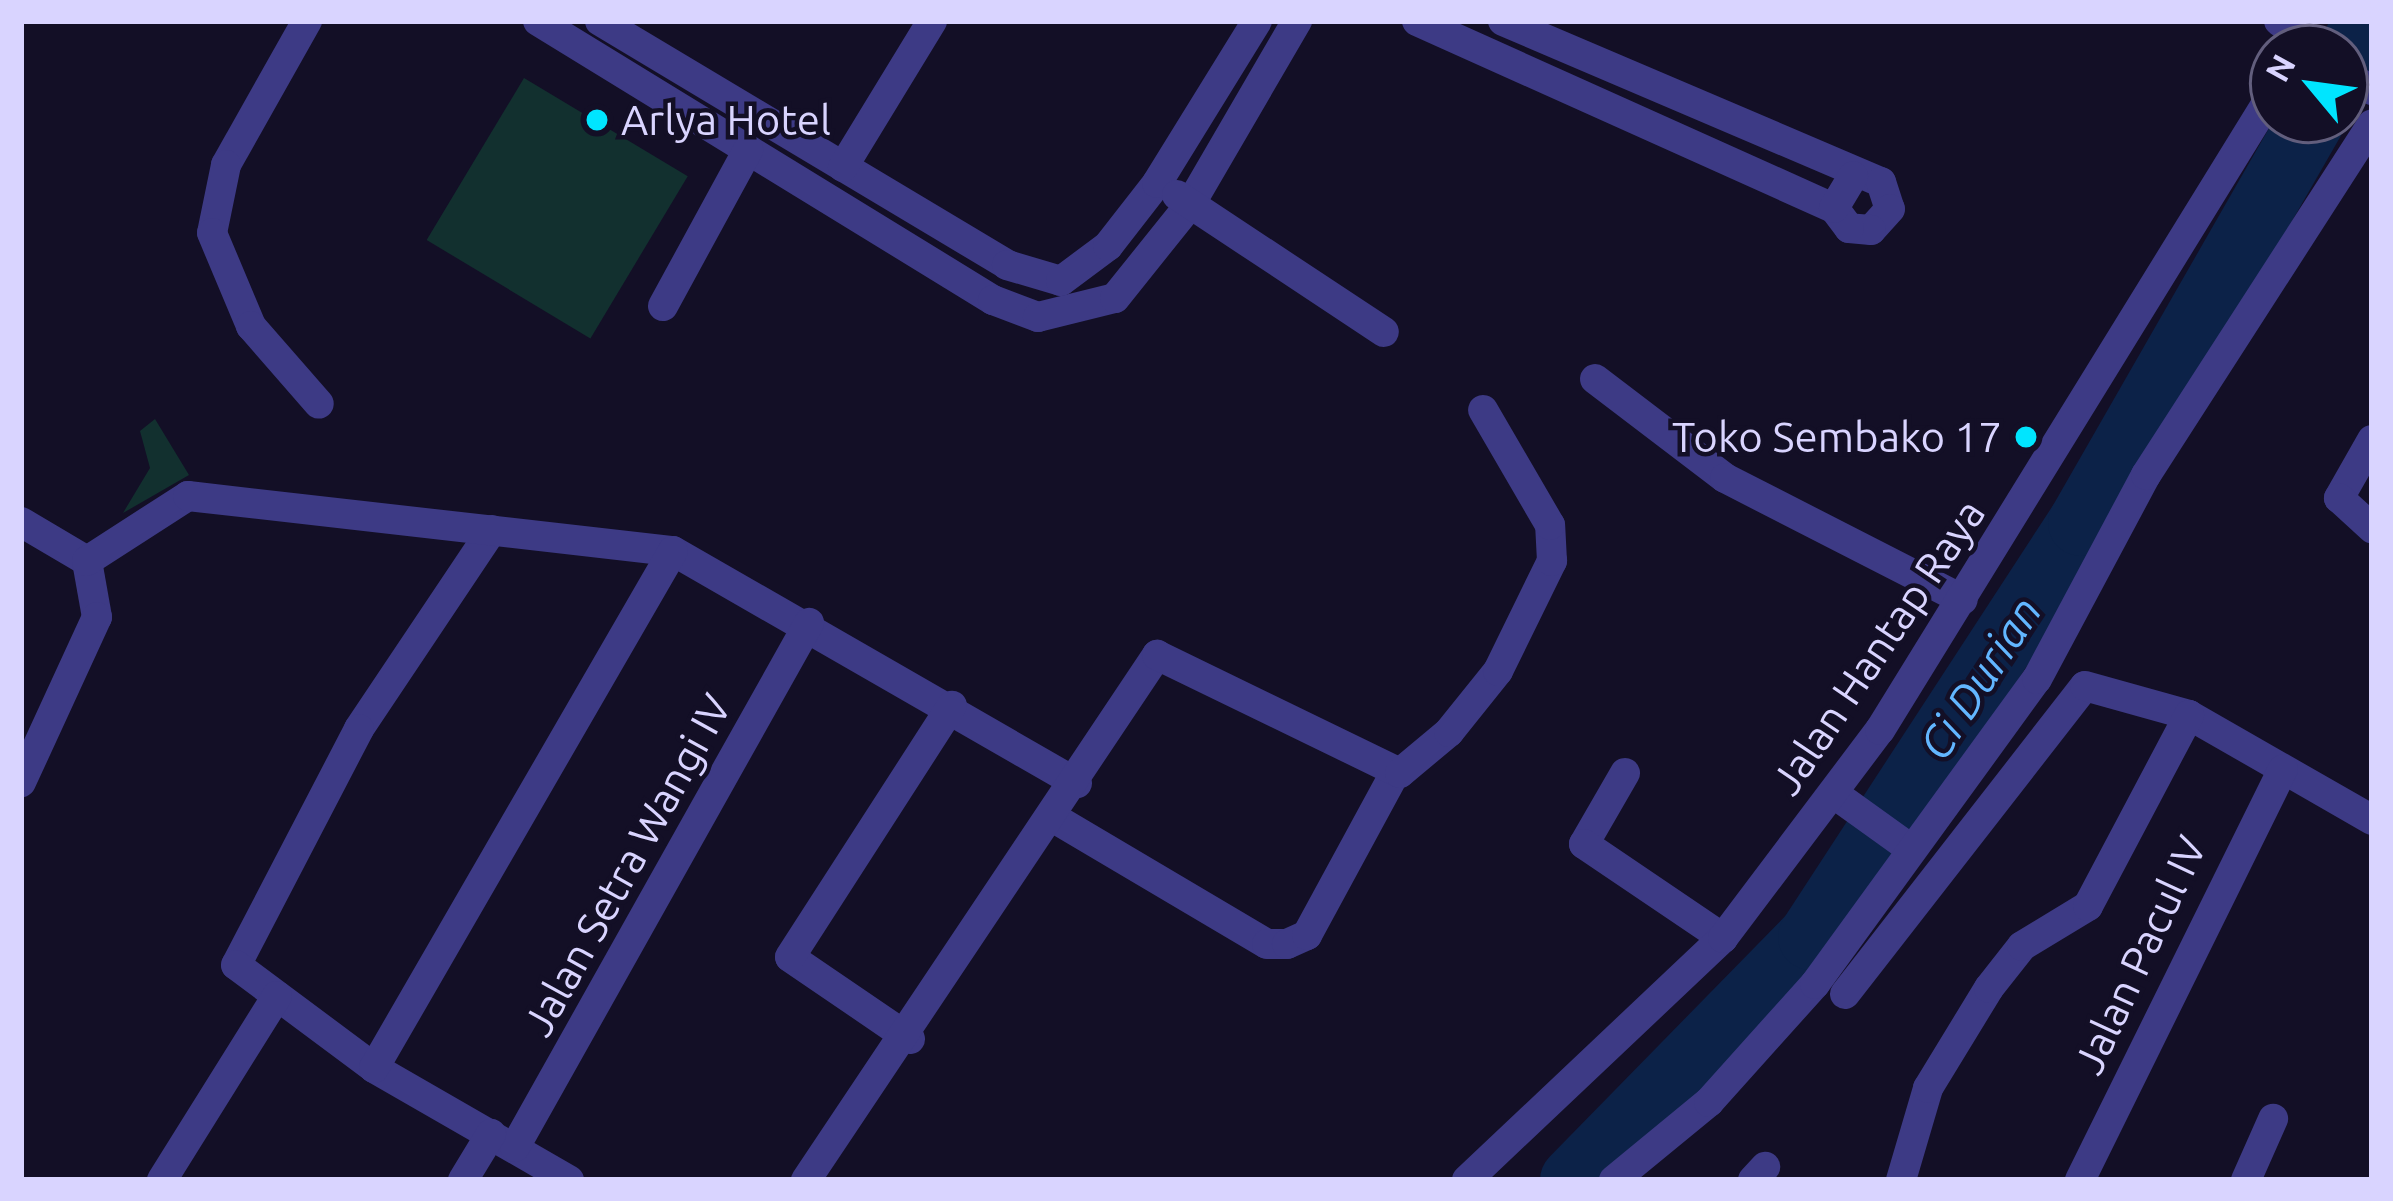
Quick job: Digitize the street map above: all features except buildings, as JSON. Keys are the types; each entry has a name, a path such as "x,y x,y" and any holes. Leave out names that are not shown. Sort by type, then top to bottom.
{"street":[{"path":"307,21 226,165 212,232 251,326 319,404"},
{"path":"538,21 748,150 1038,317 1115,298 1191,203 1297,21"},
{"path":"843,167 932,21"},
{"path":"595,56 609,23 1007,265 1061,281 1108,246 1157,183 1257,21"},
{"path":"1417,21 1461,28 1834,208 1856,231 1883,222 1881,182 1853,176 1503,21"},
{"path":"1614,1180 1740,1068 2037,679 2146,475 2371,130"},
{"name":"Jalan Hantap Raya","path":"1467,1180 1723,938 1838,797 2249,132"},
{"path":"663,306 748,150"},
{"path":"1834,208 1853,176"},
{"path":"1157,183 1384,332"},
{"path":"1594,379 1725,478 1964,600"},
{"path":"1054,818 1267,944 1286,944 1307,935 1396,771 1449,732 1498,671 1552,561 1550,525 1483,410"},
{"path":"2372,440 2339,498 2372,528"},
{"path":"87,560 188,496 673,551 809,623 1077,783"},
{"path":"21,522 87,560"},
{"path":"492,530 359,729 238,951 236,964 374,1068 569,1180"},
{"path":"374,1068 673,551"},
{"path":"21,782 88,654 97,617 87,560"},
{"name":"Jalan Setra Wangi IV","path":"463,1180 503,1141 809,623"},
{"path":"806,1180 910,1039 1162,654 1396,771"},
{"path":"2037,679 2084,686 2189,715 2372,820"},
{"path":"1845,994 2084,686"},
{"path":"910,1039 790,957 952,706"},
{"path":"1901,1180 1928,1088 1989,988 2022,946 2088,906 2189,715"},
{"name":"Jalan Pacul IV","path":"2080,1180 2283,769"},
{"path":"1625,773 1584,844 1723,938"},
{"path":"1838,797 1907,845"},
{"path":"162,1180 277,996"},
{"path":"2246,1180 2273,1119"}],"green space":[{"path":"524,78 688,176 590,338 427,240"},
{"path":"155,419 189,475 123,513 150,468 140,431"}],"waterway":[{"name":"Ci Durian","path":"1573,1180 1811,937 2081,523 2298,144"}],"place":[{"name":"Arlya Hotel","path":"597,120"},
{"name":"Toko Sembako 17","path":"2026,437"}]}
